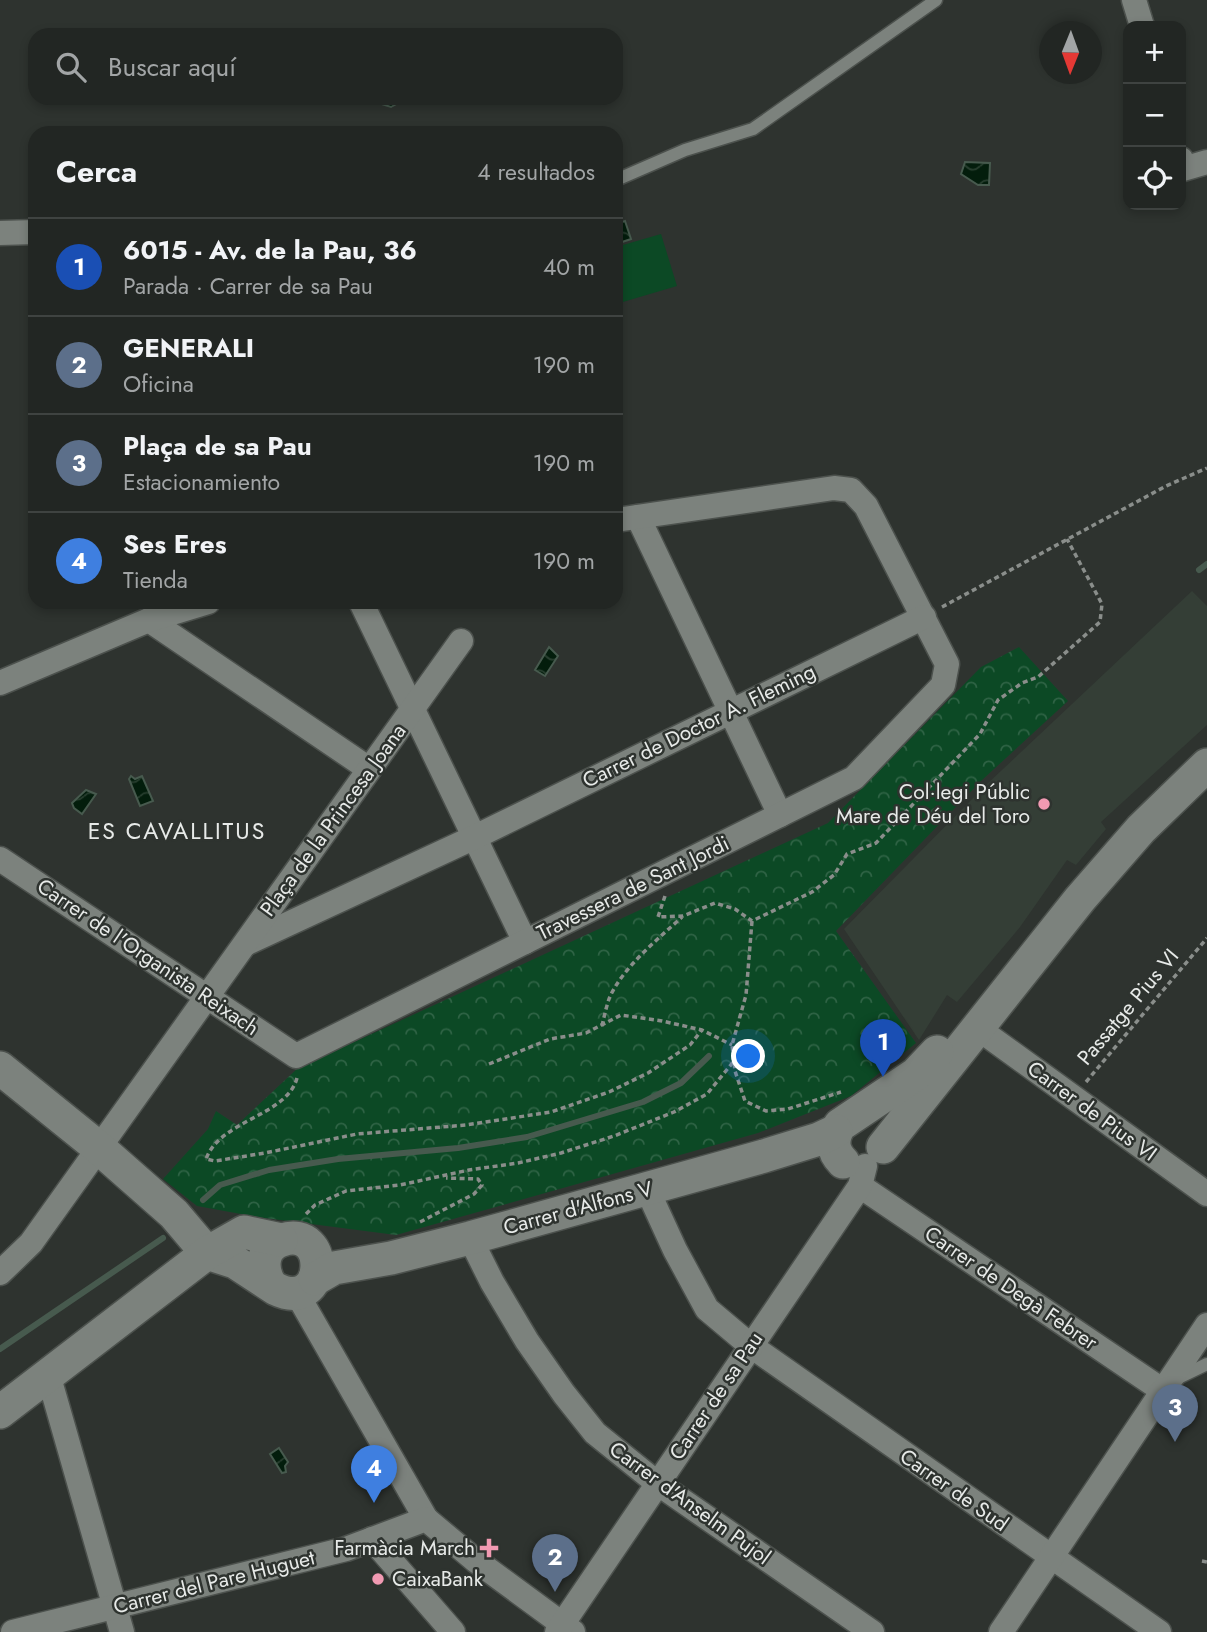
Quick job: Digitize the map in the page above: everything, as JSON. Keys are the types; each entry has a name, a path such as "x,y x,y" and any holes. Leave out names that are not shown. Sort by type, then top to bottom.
{"street":[{"path":"1134,0 1140,21"},
{"path":"0,233 28,232"},
{"path":"780,815 731,711 627,518 834,488 851,490 866,506 924,617"},
{"path":"0,683 149,620 185,609"},
{"path":"364,609 411,710 461,641"},
{"name":"Travessera de Sant Jordi","path":"296,1056 854,778 943,685 947,664 924,617"},
{"name":"Carrer de Doctor A. Fleming","path":"475,837 924,617"},
{"path":"149,620 369,769"},
{"name":"Plaça de la Princesa Joana","path":"411,710 475,837 244,945 369,769 411,710"},
{"name":"Carrer de sa Pau","path":"855,1144 976,1027 1141,829 1207,765"},
{"path":"475,837 525,942"},
{"name":"Carrer de l'Organista Reixach","path":"0,859 296,1056"},
{"name":"Carrer de sa Pau","path":"564,1630 657,1483 751,1346 855,1144 916,1074 1080,900"},
{"path":"0,1273 32,1243 244,945"},
{"name":"Carrer de Pius VI","path":"976,1027 1207,1194"},
{"path":"0,1068 99,1148 174,1214 207,1253 294,1285 426,1519 564,1630"},
{"name":"Carrer d'Alfons V","path":"294,1285 334,1268 391,1258 470,1238 819,1139 855,1144"},
{"name":"Carrer de Degà Febrer","path":"855,1144 1165,1386"},
{"name":"Carrer de Sud","path":"647,1189 675,1250 707,1309 751,1346 1159,1632"},
{"name":"Carrer d'Alfons V","path":"174,1214 244,1232 298,1236 362,1256 391,1258"},
{"path":"0,1412 207,1253 244,1232"},
{"path":"298,1236 317,1258 318,1265 294,1285 266,1278 263,1263 269,1249 298,1236"},
{"name":"Carrer d'Anselm Pujol","path":"470,1238 527,1341 595,1433 657,1483 872,1632"},
{"path":"1001,1632 1050,1557 1098,1498 1165,1386 1207,1325"},
{"path":"48,1374 122,1632"},
{"name":"Carrer del Pare Huguet","path":"13,1632 333,1552 426,1519"},
{"path":"372,1539 453,1632"}],"lane":[{"path":"623,177 685,150 753,129 936,0"},
{"path":"1165,1386 1207,1364"}],"path":[{"path":"924,617 1166,486 1207,468"},
{"path":"752,921 812,892 834,875 847,853 876,843 980,734 998,700 1022,683 1038,677 1100,622 1102,604 1067,539"},
{"path":"660,875 667,891 658,917 683,916 715,903 735,909 752,921"},
{"path":"602,1026 609,999 618,983 648,948 683,916"},
{"path":"752,921 746,995 733,1045 737,1080 745,1101 766,1111 788,1109 839,1091 855,1144"},
{"name":"Passatge Pius VI","path":"1073,1097 1207,938"},
{"path":"489,1064 550,1039 586,1033 621,1015 702,1030 733,1045"},
{"path":"296,1056 297,1082 287,1096 225,1134 210,1148 206,1159 215,1161 265,1153 357,1134 466,1125 551,1112 609,1092 648,1073 690,1045 702,1030"},
{"path":"298,1236 307,1212 315,1205 346,1191 437,1178 561,1153 674,1112 707,1094 734,1061"},
{"path":"419,1222 474,1194 481,1185 478,1179 437,1178"}],"shaded area":[{"name":"Col·legi Públic Mare de Déu del Toro","path":"1192,591 1207,606 1207,725 1101,822 1106,829 1076,865 1067,860 1020,927 957,1002 947,995 919,1040 844,929 985,786"}],"green space":[{"path":"661,234 677,286 623,302 623,245"},
{"path":"1019,647 1068,701 981,781 836,931 916,1043 851,1096 758,1133 396,1235 257,1217 197,1206 163,1179 208,1129 216,1111 237,1125 298,1068 828,823 981,667"}],"water":[{"path":"965,162 990,163 989,185 978,185 961,174"},
{"path":"623,222 631,239 623,242"},
{"path":"549,647 558,656 545,676 535,670"},
{"path":"131,776 135,779 142,776 153,801 140,806 129,779"},
{"path":"86,790 96,794 82,814 72,803"},
{"path":"279,1448 288,1462 285,1466 286,1472 282,1473 270,1454"}],"waterway":[{"path":"1199,570 1207,564"},
{"path":"203,1200 220,1185 269,1170 338,1159 458,1148 527,1137 643,1102 681,1083 709,1056"},
{"path":"0,1349 163,1238"}],"place":[{"name":"Col·legi Públic Mare de Déu del Toro","path":"1044,804"},
{"name":"6015 - Av. de la Pau, 36","path":"883,1077"},
{"name":"Plaça de sa Pau","path":"1175,1442"},
{"name":"Ses Eres","path":"374,1503"},
{"name":"Farmàcia March","path":"489,1548"},
{"name":"CaixaBank","path":"378,1579"},
{"name":"GENERALI","path":"555,1592"}],"district":[{"name":"ES CAVALLITUS","path":"177,831"}]}
